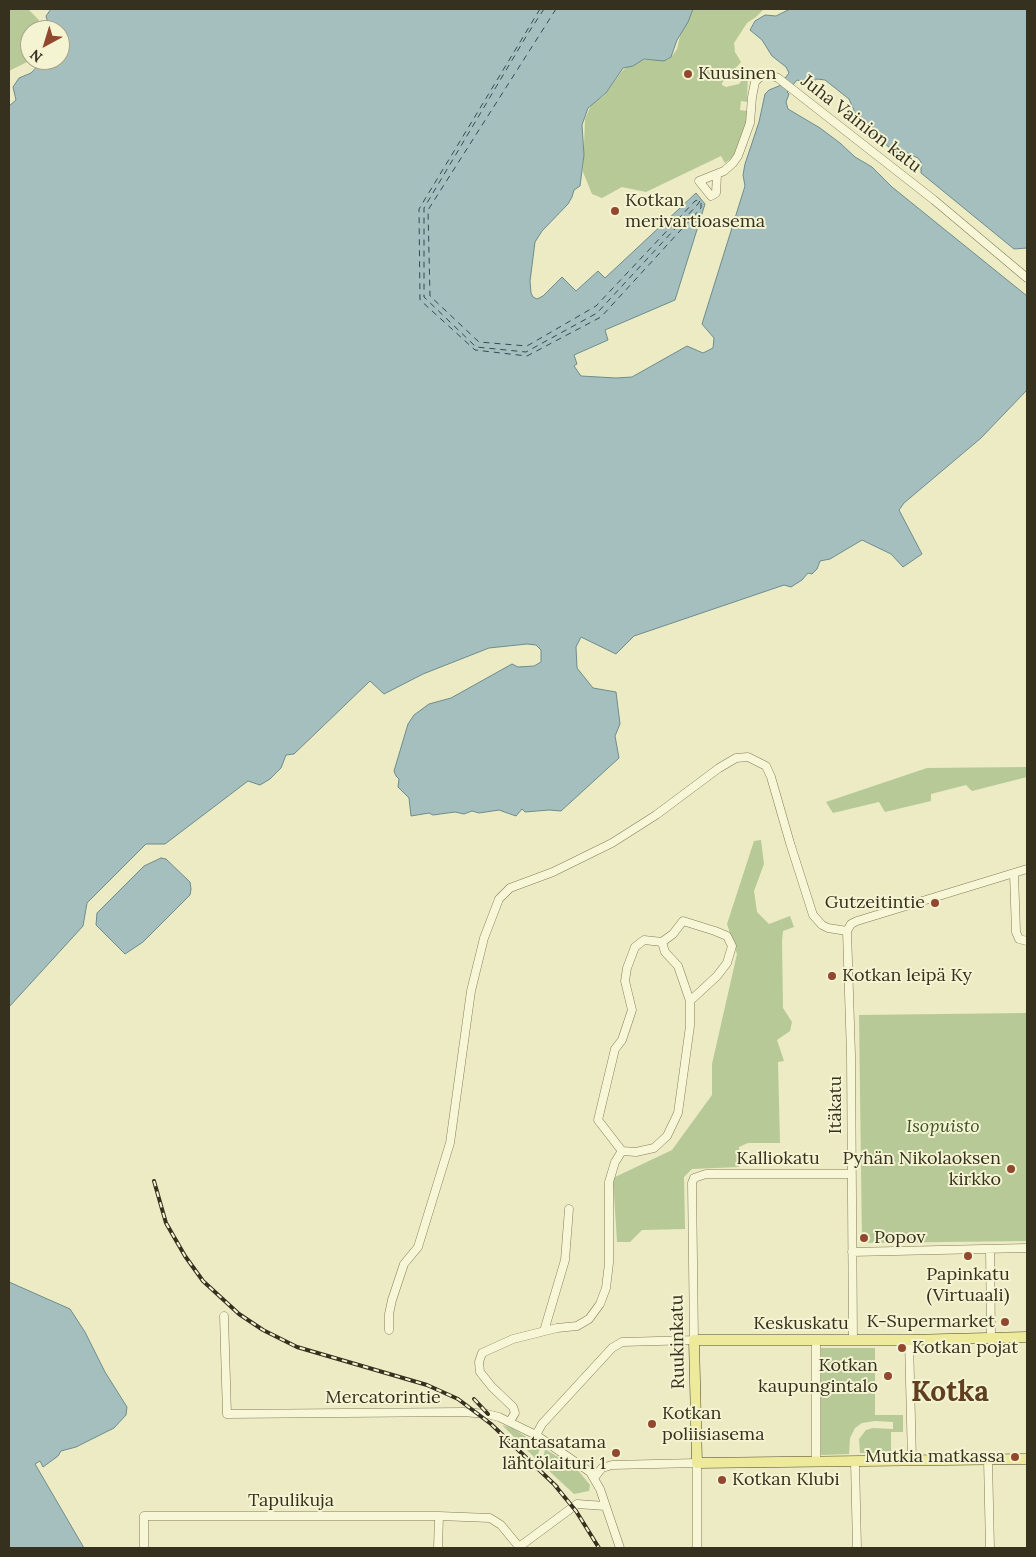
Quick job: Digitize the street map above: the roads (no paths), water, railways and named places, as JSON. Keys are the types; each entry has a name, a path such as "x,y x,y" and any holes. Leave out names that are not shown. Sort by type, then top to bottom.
{"main road":[{"name":"Keskuskatu","path":"694,1340 909,1340 1027,1337"},
{"name":"Ruukinkatu","path":"694,1340 697,1463"},
{"path":"697,1463 1027,1459"}],"street":[{"name":"Juha Vainion katu","path":"717,175 733,163 738,156 750,122 755,82 768,74 778,78 934,200 1027,278"},
{"path":"389,1330 389,1314 392,1300 404,1264 418,1247 450,1143 471,991 484,938 499,899 510,888 554,872 612,844 663,810 719,768 736,758 748,756 766,766 771,777 810,910 822,925 828,928 847,931 851,924 1027,869"},
{"path":"1014,873 1016,932 1019,939 1027,941"},
{"path":"662,942 665,952 678,966 690,1001 690,1026 678,1113 668,1136 654,1148 636,1152 622,1151 598,1120 615,1049 622,1040 632,1010 625,981 627,968 635,947 644,940 662,942 673,934 683,922 727,936 732,946 727,964 690,1001"},
{"name":"Itäkatu","path":"847,931 851,1038 853,1340"},
{"path":"510,1421 515,1413 513,1407 492,1388 480,1372 479,1362 482,1353 513,1339 544,1331 577,1326 589,1319 600,1304 606,1288 609,1263 609,1182 615,1162 622,1151"},
{"name":"Kalliokatu","path":"706,1174 851,1174"},
{"name":"Ruukinkatu","path":"694,1340 692,1183 694,1178 706,1174"},
{"path":"544,1331 566,1260 569,1209"},
{"path":"852,1252 1027,1248"},
{"path":"990,1249 991,1337"},
{"name":"Mercatorintie","path":"224,1316 227,1414 488,1414 510,1421 536,1435 581,1465 594,1478 600,1489 605,1506"},
{"path":"536,1435 542,1424 612,1348 622,1342 694,1340"},
{"path":"816,1340 816,1462"},
{"path":"909,1340 912,1461"},
{"path":"988,1460 990,1548"},
{"path":"855,1461 857,1548"},
{"path":"594,1478 602,1468 612,1464 697,1463"},
{"name":"Ruukinkatu","path":"697,1463 697,1548"},
{"path":"520,1548 577,1504 605,1506 620,1548"},
{"name":"Tapulikuja","path":"144,1548 144,1516 439,1516 490,1518 501,1525 520,1548"},
{"path":"438,1548 439,1516"}],"water":[{"path":"51,9 693,9 688,22 677,40 671,57 664,61 644,59 633,66 623,68 606,93 588,108 582,125 584,155 580,186 574,190 568,204 542,231 535,242 530,281 531,293 537,299 543,296 562,277 576,291 598,271 605,278 696,193 705,204 675,300 605,330 608,340 574,355 577,364 574,366 581,376 616,378 632,377 687,346 703,353 713,348 714,338 702,324 745,186 743,175 745,164 759,122 765,94 779,86 789,73 786,67 772,56 762,40 750,30 755,21 765,15 776,16 790,9 1027,9 1027,248 1014,249 921,173 921,162 918,158 907,153 901,157 852,117 854,110 849,99 825,80 817,79 810,83 797,80 787,92 789,94 786,102 788,109 820,128 855,157 872,167 892,187 1027,296 1027,390 981,438 904,503 899,510 922,554 903,567 891,554 862,540 830,559 820,561 817,569 812,574 808,573 802,580 791,587 784,585 634,636 616,654 581,637 576,647 577,668 593,688 616,692 620,724 615,736 619,758 561,811 525,812 522,809 516,816 499,810 479,813 472,811 464,814 455,812 433,815 429,813 411,816 409,798 398,787 399,779 394,771 408,724 414,715 429,704 451,698 512,664 518,667 534,666 541,662 541,650 536,645 527,644 489,648 423,674 384,694 370,681 294,754 286,755 281,768 270,779 260,785 248,781 165,844 146,844 87,903 83,926 9,1007 9,106 16,100 13,87 19,78 34,70 70,70 70,20 47,20 46,16"},
{"path":"161,858 166,859 190,882 190,895 143,942 125,954 96,925 97,913 144,866"},
{"path":"9,1282 70,1309 127,1407 126,1415 114,1428 76,1447 61,1451 58,1456 43,1467 40,1461 35,1464 84,1548 9,1548"}],"railway":[{"path":"154,1181 166,1223 185,1256 203,1281 239,1314 263,1330 297,1347 427,1385 458,1399 491,1424 557,1487"},
{"path":"474,1399 488,1414"},
{"path":"553,1483 576,1511 599,1548"}],"place":[{"name":"Kuusinen","path":"688,74"},
{"name":"Kotkan merivartioasema","path":"615,211"},
{"name":"Gutzeitintie","path":"935,903"},
{"name":"Kotkan leipä Ky","path":"832,976"},
{"name":"Pyhän Nikolaoksen kirkko","path":"1011,1169"},
{"name":"Popov","path":"864,1238"},
{"name":"Papinkatu (Virtuaali)","path":"968,1256"},
{"name":"K-Supermarket","path":"1005,1322"},
{"name":"Kotkan pojat","path":"902,1348"},
{"name":"Kotkan kaupungintalo","path":"888,1376"},
{"name":"Kotkan poliisiasema","path":"652,1424"},
{"name":"Kantasatama lähtölaituri 1","path":"616,1453"},
{"name":"Mutkia matkassa","path":"1015,1457"},
{"name":"Kotkan Klubi","path":"722,1480"}],"district":[{"name":"Kotka","path":"950,1393"}],"park label":[{"name":"Isopuisto","path":"943,1127"}]}
